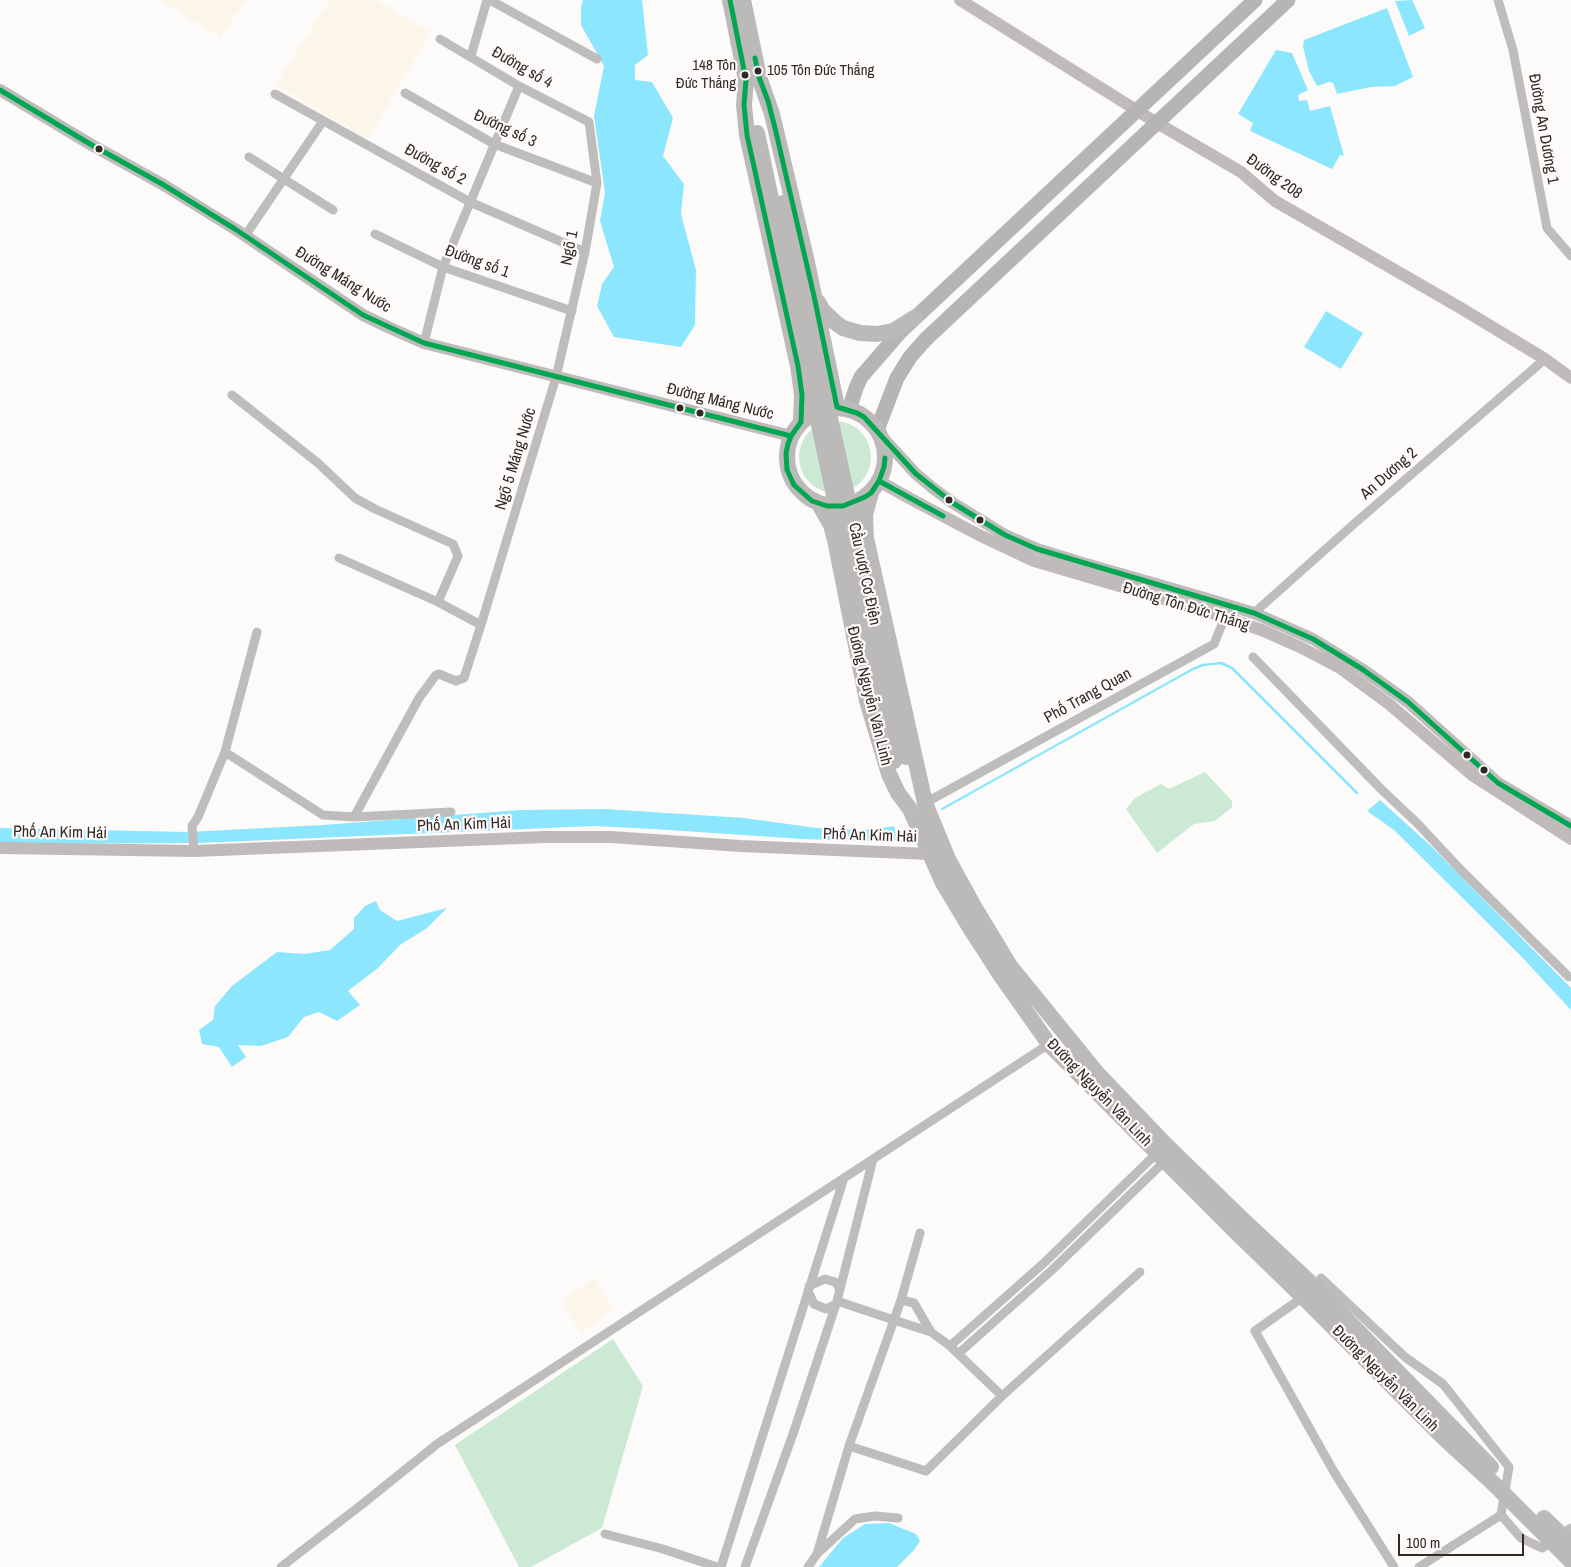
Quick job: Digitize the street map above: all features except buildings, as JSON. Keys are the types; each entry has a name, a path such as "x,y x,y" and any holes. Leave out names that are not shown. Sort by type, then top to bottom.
{"highway":[{"path":"730,0 753,78 772,114 814,296 843,409"},
{"path":"743,0 753,78 744,104 745,125 798,366 802,395 801,422"},
{"name":"Cầu vượt Cơ Điện","path":"753,78 762,132 869,660 900,759 918,806"},
{"path":"814,296 829,317 843,328 860,333 876,334 893,331 914,318"},
{"path":"843,409 864,417 879,433 885,460 875,487 858,501 843,506 827,506 812,501 799,491 790,477 786,453 791,436 801,422 815,412 843,409"},
{"name":"Đường Nguyễn Văn Linh","path":"875,487 865,515 866,538 929,854 972,931 1001,976 1049,1044 1166,1153 1241,1218 1314,1286 1571,1561"},
{"name":"Đường Nguyễn Văn Linh","path":"819,504 830,525 835,540 867,701 880,748 894,784 918,806 976,910 1010,966 1166,1153 1303,1297 1445,1439 1571,1544"}],"main road":[{"name":"Đường 208","path":"960,0 1157,123 1241,172 1275,201 1459,307 1545,359 1571,378"},
{"path":"843,409 861,377 886,346 914,318 1254,0"},
{"path":"879,433 895,383 907,362 926,339 1288,0"},
{"name":"Đường Máng Nước","path":"0,90 162,184 245,236 363,315 424,343 791,436"},
{"path":"945,290 942,297 944,306 954,309 961,306"},
{"name":"Đường Tôn Đức Thắng","path":"879,433 916,474 934,489 952,503 1005,535 1037,549 1254,614 1313,640 1362,669 1414,707 1498,783 1571,826"},
{"name":"Đường Tôn Đức Thắng","path":"875,487 908,498 1034,561 1225,617 1264,631 1340,668 1388,704 1472,775 1571,839"},
{"name":"Phố An Kim Hải","path":"0,848 194,849 545,837 611,837 750,847 929,854"}],"street":[{"path":"471,56 488,0 597,59"},
{"name":"Đường An Dương 1","path":"1498,0 1513,50 1547,228 1571,256"},
{"name":"Đường số 4","path":"440,39 519,86 590,122"},
{"path":"424,343 443,267 519,86"},
{"name":"Đường số 2","path":"275,94 470,202 585,252"},
{"name":"Đường số 3","path":"404,94 494,144 597,183"},
{"path":"245,236 323,121"},
{"name":"Ngõ 1","path":"556,377 585,252 597,183 590,122"},
{"path":"249,157 333,210"},
{"name":"Đường số 1","path":"375,234 443,267 572,311"},
{"name":"An Dương 2","path":"1254,614 1354,523 1545,359"},
{"name":"Ngõ 5 Máng Nước","path":"354,817 420,698 436,675 440,674 456,681 464,678 556,377"},
{"path":"232,395 318,463 355,498 453,544 458,556 438,602"},
{"path":"339,558 438,602 481,625"},
{"path":"1225,617 1254,614"},
{"name":"Phố Trang Quan","path":"918,806 1214,644 1225,617"},
{"path":"194,849 192,826 198,817 225,752 257,632"},
{"path":"1253,657 1568,977"},
{"path":"225,752 324,815 354,817 451,812"},
{"path":"281,1567 437,1444 1049,1044"},
{"path":"950,1346 1166,1153"},
{"path":"958,1354 1065,1258 1166,1153"},
{"path":"745,1567 793,1434 837,1303 874,1159"},
{"path":"721,1567 844,1178"},
{"path":"817,1554 849,1446 901,1300 920,1234"},
{"path":"849,1446 926,1471 1002,1396 1140,1272"},
{"path":"1321,1278 1405,1357 1443,1384 1509,1467 1501,1515 1419,1567"},
{"path":"809,1289 826,1279 835,1282 840,1289"},
{"path":"809,1289 814,1304 826,1309 837,1303 931,1332 950,1346 1002,1396"},
{"path":"1303,1297 1255,1331 1334,1472 1394,1567"},
{"path":"901,1300 914,1303 931,1332"},
{"path":"1501,1515 1521,1538 1542,1548 1571,1528"},
{"path":"808,1567 817,1554 855,1520 874,1516 898,1518"},
{"path":"605,1534 663,1549 717,1567"}],"shaded area":[{"path":"160,0 246,0 220,38"},
{"path":"330,0 376,0 431,32 368,139 275,85"},
{"path":"595,1277 613,1309 581,1334 561,1300"}],"green space":[{"path":"835,421 855,427 865,437 871,457 865,477 855,487 835,493 815,487 805,477 799,457 805,437 815,427"},
{"path":"1205,772 1232,801 1232,807 1215,821 1194,824 1157,853 1126,809 1135,798 1161,784 1169,789"},
{"path":"613,1339 643,1386 602,1528 531,1567 519,1567 455,1445"}],"water":[{"path":"583,0 642,0 648,55 635,65 635,80 652,82 673,118 663,156 684,184 681,214 696,270 695,325 681,347 614,337 597,306 602,284 614,267 600,221 605,193 594,116 604,66 581,25 581,6"},
{"path":"1412,0 1425,28 1409,36 1395,1"},
{"path":"1387,8 1413,77 1395,86 1371,87 1337,94 1333,83 1329,82 1317,86 1309,71 1303,46 1304,40"},
{"path":"1276,50 1292,53 1308,90 1298,95 1299,101 1307,100 1310,111 1330,106 1344,156 1340,155 1332,169 1250,131 1253,123 1238,114"},
{"path":"1326,311 1363,333 1341,369 1304,347"},
{"path":"1380,800 1431,846 1571,988 1571,1010 1520,955 1394,830 1367,811"},
{"path":"605,809 744,818 817,828 858,830 894,826 898,840 802,839 594,826 199,843 0,844 0,828 187,832 323,825 520,810"},
{"path":"376,901 380,910 397,921 447,908 427,928 400,945 378,968 348,991 360,1005 337,1021 319,1012 304,1017 288,1037 261,1046 238,1045 246,1057 232,1067 219,1047 202,1044 199,1030 213,1020 215,1006 232,986 277,952 304,954 330,950 354,929 354,918 365,906"},
{"path":"889,1523 916,1534 920,1541 897,1567 819,1567 843,1538 865,1524"}],"waterway":[{"path":"942,809 1193,669 1203,665 1221,663 1232,668 1357,793"}],"transit line":[{"path":"730,0 746,80 744,105 747,135 798,366 802,395 801,422"},
{"path":"755,58 775,128 814,296 837,407"},
{"path":"0,90 90,144 162,184 235,229 363,315 424,343 791,436"},
{"path":"837,407 864,417 916,474 953,503 1005,535 1037,549 1254,613 1313,639 1362,669 1408,702 1498,783 1571,826"},
{"path":"801,422 788,444 786,453 787,470 794,485 812,501 827,506 843,506 865,497 871,493 879,481 885,458"},
{"path":"879,481 943,516"}],"place":[{"name":"105 Tôn Đức Thắng","path":"758,71"},
{"name":"148 Tôn Đức Thắng","path":"745,75"}]}
